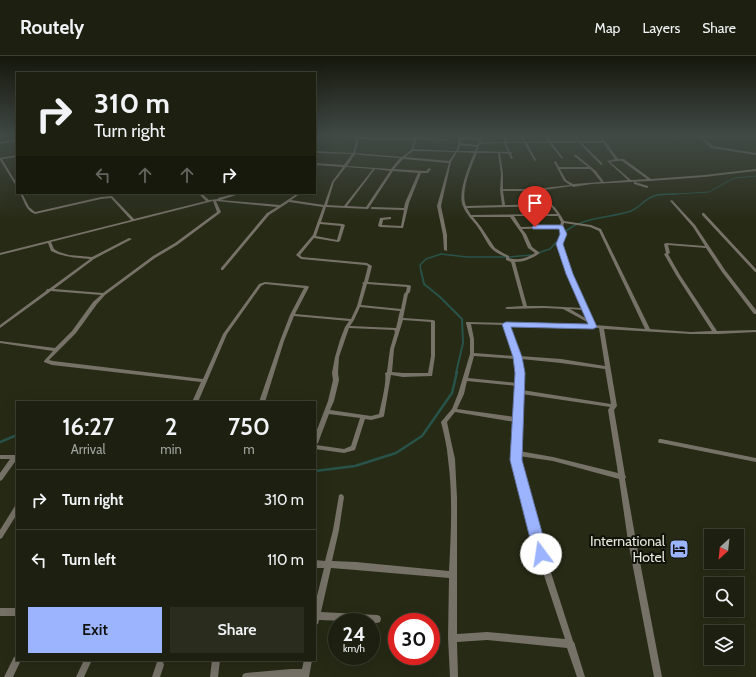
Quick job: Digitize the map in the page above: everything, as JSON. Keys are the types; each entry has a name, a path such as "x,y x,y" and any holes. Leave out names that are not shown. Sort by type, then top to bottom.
{"street":[{"path":"4,164 16,184"},
{"path":"316,164 420,172 427,172 430,169"},
{"path":"289,201 324,206 367,208 398,164"},
{"path":"446,250 445,235 439,206 450,164"},
{"path":"472,164 462,197 465,207 480,227 488,243 496,252 513,261 520,261 533,257 538,253 530,248 520,228 511,215"},
{"path":"501,164 502,174 500,190 504,206"},
{"path":"556,164 565,180 573,186"},
{"path":"585,164 603,182"},
{"path":"611,164 630,181 647,187"},
{"path":"628,164 650,180"},
{"path":"316,441 328,412 336,380 335,373 337,357 347,327 359,306 364,283 370,266 299,257 298,255 303,247 313,237 334,182 346,166"},
{"path":"345,207 375,168"},
{"path":"558,168 590,168"},
{"path":"500,190 535,190 603,182 704,176 756,170"},
{"path":"390,218 381,219 380,226 402,227 405,209 420,172"},
{"path":"535,190 552,205 560,215 563,222 561,227 564,234 560,244 569,274 592,325"},
{"path":"21,194 28,208 35,213 101,198 112,197 132,219"},
{"path":"200,194 208,201"},
{"path":"0,254 132,219 237,194"},
{"path":"222,269 268,214 299,194"},
{"path":"215,200 280,206"},
{"path":"204,381 52,363 46,361 74,332 95,303 104,294 132,272 176,244 219,212 215,200"},
{"path":"672,201 694,226 723,271 756,313"},
{"path":"465,207 552,205"},
{"path":"372,208 405,209"},
{"path":"703,214 756,271"},
{"path":"471,216 560,215"},
{"path":"563,222 591,226 600,230 626,287 648,330"},
{"path":"313,237 338,241 341,234 343,225 319,223"},
{"path":"520,228 561,227"},
{"path":"0,327 93,258 130,239"},
{"path":"49,241 52,250 58,254 93,258"},
{"path":"708,247 666,244 668,252 666,254 716,333"},
{"path":"513,261 525,307"},
{"path":"328,412 371,418 381,416 392,349 409,286 364,283"},
{"path":"195,401 225,334 262,284 307,288 292,315 262,401"},
{"path":"48,290 104,294"},
{"path":"359,306 402,310"},
{"path":"507,308 525,307 584,309"},
{"path":"564,308 592,325"},
{"path":"292,315 352,320"},
{"path":"388,373 403,375 430,375 433,356 433,321 400,319"},
{"path":"454,677 452,638 455,502 447,434 444,422 454,410 461,394 472,354 472,339 468,323 592,325 601,327 691,333 756,331"},
{"path":"506,324 518,357 520,373 516,460 541,554 581,677"},
{"path":"347,327 395,329 397,332"},
{"path":"601,327 614,406 611,410 623,477 632,541 658,677"},
{"path":"0,342 56,350"},
{"path":"472,354 518,357 608,368"},
{"path":"465,379 614,406"},
{"path":"454,410 518,420"},
{"path":"316,447 344,451 353,448 363,417"},
{"path":"661,441 756,460"},
{"path":"516,453 553,459 623,477"},
{"path":"0,456 15,457 0,478"},
{"path":"316,614 336,530 341,497"},
{"path":"0,536 16,510"},
{"path":"316,564 391,569 453,576"},
{"path":"0,612 16,612"},
{"path":"316,618 328,618"},
{"path":"452,638 487,636 570,644"},
{"path":"8,677 16,661"},
{"path":"214,677 216,661"},
{"path":"246,677 291,673 305,675 308,661"},
{"path":"80,677 86,662"},
{"path":"156,677 160,665"}],"waterway":[{"path":"676,194 709,192 734,178 756,176"},
{"path":"564,233 578,224 587,221 631,211 653,196 662,194 676,194"},
{"path":"659,195 676,194"},
{"path":"538,253 550,249 562,236"},
{"path":"421,272 420,265 426,259 441,254 467,257 508,257 532,255"},
{"path":"421,271 424,284 440,297 462,319 463,343 456,373"},
{"path":"316,471 355,466 396,453 422,436 452,393 457,372"},
{"path":"0,442 16,435"}],"place":[{"name":"International Hotel","path":"679,549"}],"route":[{"path":"535,227 561,227 564,234 560,244 569,274 578,297 593,327 506,324 518,357 520,373 516,460 528,500 541,554"}]}
